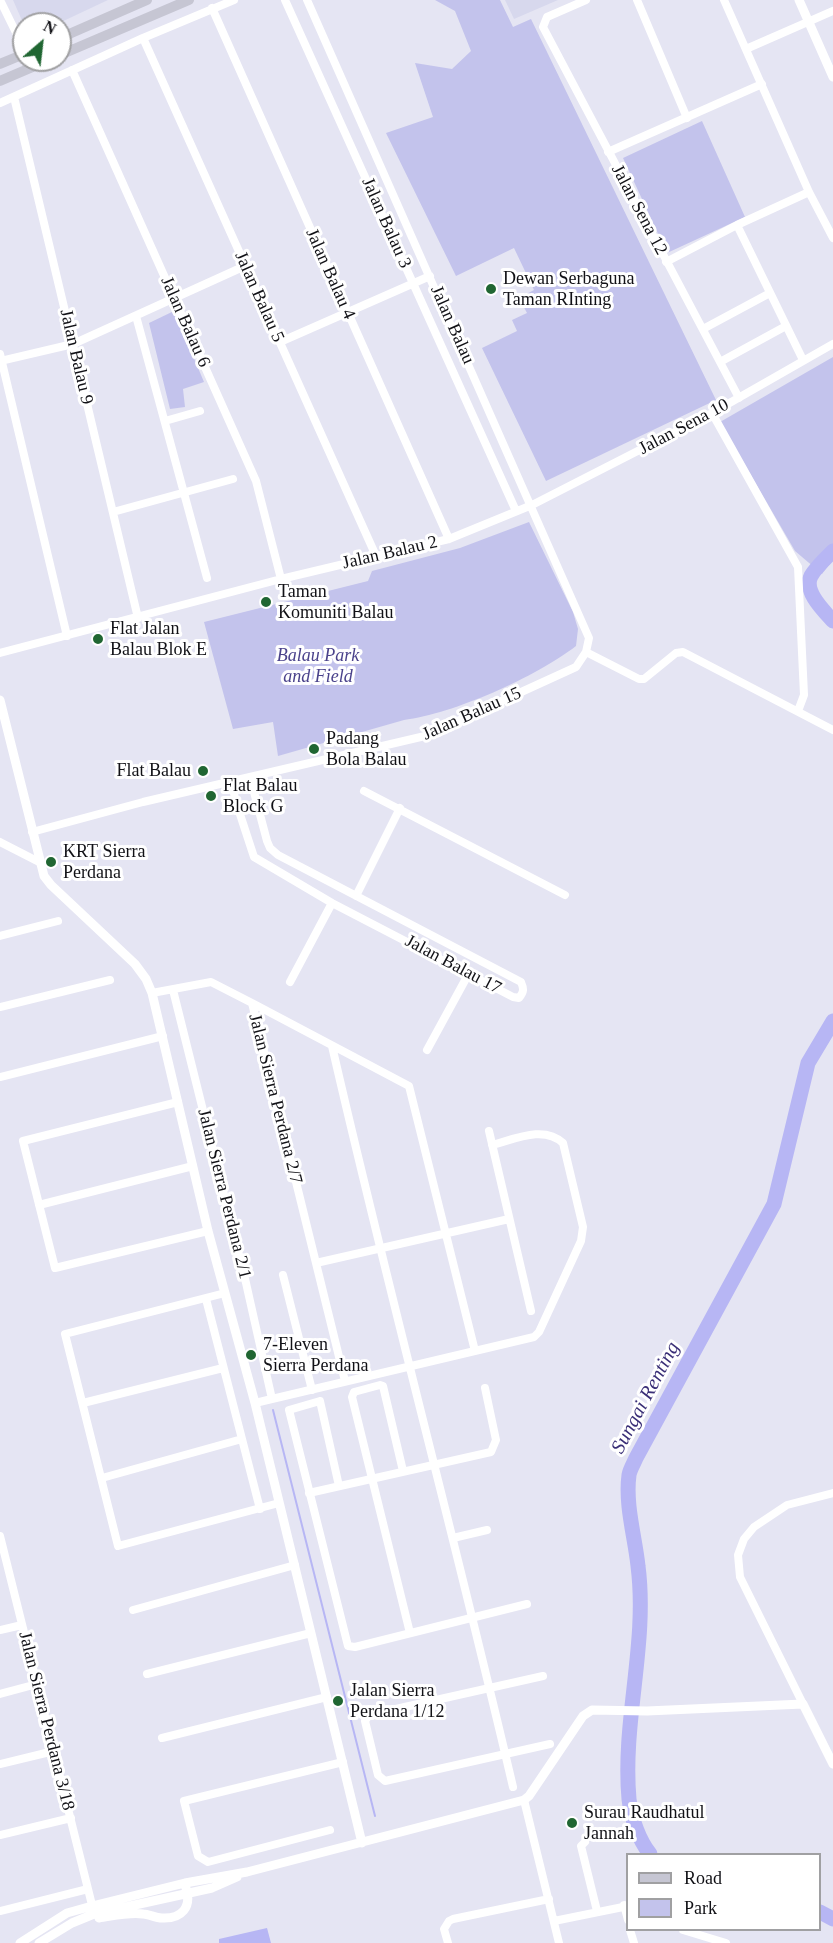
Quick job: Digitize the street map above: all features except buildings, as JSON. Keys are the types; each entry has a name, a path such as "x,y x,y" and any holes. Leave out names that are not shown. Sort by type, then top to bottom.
{"main road":[{"path":"72,33 147,0"},
{"path":"72,51 189,0"},
{"path":"0,81 21,72"}],"street":[{"path":"0,0 12,24"},
{"path":"72,70 234,0"},
{"name":"Jalan Balau 3","path":"285,0 516,511"},
{"name":"Jalan Balau","path":"307,0 589,638 586,652"},
{"name":"Jalan Sena 12","path":"586,0 547,17 543,27 739,398"},
{"path":"637,0 687,118"},
{"path":"724,0 809,192 833,238"},
{"path":"799,0 833,77"},
{"name":"Jalan Balau 4","path":"212,9 449,539"},
{"path":"746,49 833,11"},
{"name":"Jalan Balau 5","path":"142,38 376,556"},
{"name":"Jalan Balau 6","path":"72,70 256,481 281,579"},
{"path":"0,104 68,72"},
{"path":"608,152 762,84"},
{"name":"Jalan Balau 9","path":"14,97 138,618"},
{"path":"666,262 736,225 809,192"},
{"path":"736,225 803,360"},
{"path":"67,636 0,358 73,344 245,266"},
{"path":"280,342 430,276"},
{"path":"703,329 770,293"},
{"path":"136,316 207,578"},
{"path":"720,362 786,326"},
{"name":"Jalan Sena 10","path":"531,505 712,413 833,344"},
{"path":"165,421 200,411"},
{"path":"712,413 798,567 804,695 798,711"},
{"path":"113,512 233,479"},
{"name":"Jalan Balau 2","path":"0,653 281,579 449,539 531,505"},
{"path":"586,652 639,679 644,679 676,653 683,652 833,730"},
{"name":"Jalan Balau 15","path":"32,832 143,802 425,736 576,667 586,652"},
{"path":"0,700 44,876 135,964 146,978 152,993 208,1231 255,1403 362,1843"},
{"name":"Jalan Balau 17","path":"232,782 240,817 254,856 332,903 513,997 519,998 524,988 521,982 278,855 270,848 264,832 250,777"},
{"path":"364,791 565,895"},
{"path":"356,896 400,808"},
{"path":"0,842 39,862"},
{"path":"290,982 332,903"},
{"path":"0,936 58,921"},
{"path":"427,1050 469,973"},
{"path":"0,1007 110,980"},
{"name":"Jalan Sierra Perdana 2/7","path":"152,993 211,982 252,1003 345,1381"},
{"name":"Jalan Sierra Perdana 2/1","path":"173,990 246,1283 272,1399"},
{"path":"252,1003 410,1086 475,1351"},
{"path":"0,1075 163,1036"},
{"path":"332,1046 379,1249 436,1464 513,1787"},
{"path":"178,1102 23,1141 54,1269 208,1231"},
{"path":"489,1131 531,1311"},
{"path":"255,1403 534,1337 539,1332 576,1251 583,1227 563,1143 554,1135 542,1133 492,1145"},
{"path":"39,1205 193,1166"},
{"path":"316,1263 510,1219"},
{"path":"283,1275 312,1390"},
{"path":"225,1293 65,1334 118,1546 279,1503"},
{"path":"206,1299 260,1509"},
{"path":"83,1403 223,1368"},
{"path":"403,1472 382,1386 354,1392 352,1397 410,1633"},
{"path":"309,1493 491,1452 496,1440 484,1388"},
{"path":"339,1486 320,1401 289,1410 348,1646 355,1647 527,1604"},
{"path":"102,1478 242,1439"},
{"path":"833,1493 787,1505 754,1527 744,1539 738,1555 740,1577 833,1764"},
{"path":"453,1538 487,1530"},
{"name":"Jalan Sierra Perdana 3/18","path":"0,1536 3,1561 22,1625 93,1910"},
{"path":"133,1610 295,1565"},
{"path":"0,1630 22,1625"},
{"path":"147,1674 311,1633"},
{"path":"543,1676 369,1714 365,1720 378,1775 385,1781 550,1744"},
{"path":"0,1694 37,1684"},
{"path":"162,1738 327,1697"},
{"path":"39,1943 93,1910 185,1883 247,1872 524,1800 530,1796 583,1716 592,1710 647,1711 803,1704"},
{"path":"0,1764 54,1751"},
{"path":"330,1830 208,1862 198,1856 184,1801 343,1762"},
{"path":"524,1800 559,1943"},
{"path":"0,1835 71,1818"},
{"path":"585,1842 581,1846 597,1911"},
{"path":"20,1943 67,1913 188,1894 212,1888 247,1872"},
{"path":"79,1920 141,1913 163,1918 174,1917 188,1906 190,1899 185,1883"},
{"path":"0,1911 88,1889"},
{"path":"448,1943 444,1929 448,1921 549,1899"},
{"path":"554,1922 626,1905"},
{"path":"688,1931 726,1943"}],"shaded area":[{"path":"13,0 108,0 72,17 72,12 18,12"},
{"path":"505,0 558,0 514,19"},
{"path":"267,1928 271,1943 219,1943 219,1939"}],"green space":[{"path":"435,0 500,0 513,27 531,19 716,400 546,481 482,348 517,331 512,320 527,313 519,298 534,290 514,248 456,276 386,133 433,117 415,63 452,69 471,51 455,11"},
{"path":"702,121 745,217 667,253 623,158"},
{"path":"174,311 204,382 183,389 185,407 170,409 149,323"},
{"path":"833,357 833,560 822,574 795,551 720,422"},
{"name":"Balau Park and Field","path":"529,522 573,612 578,629 576,646 559,658 517,681 469,702 278,756 273,722 233,729 204,622 368,581 372,571 460,548"}],"waterway":[{"name":"Sungai Renting","path":"833,551 816,569 809,582 812,594 833,621"},
{"name":"Sungai Renting","path":"649,1853 636,1828 629,1799 629,1741 640,1624 638,1566 629,1509 629,1475 636,1458 774,1204 808,1063 833,1021"},
{"path":"273,1410 375,1816"},
{"name":"Sungai Renting","path":"821,1913 833,1919"}],"place":[{"name":"Dewan Serbaguna Taman RInting","path":"491,289"},
{"name":"Taman Komuniti Balau","path":"266,602"},
{"name":"Flat Jalan Balau Blok E","path":"98,639"},
{"name":"Padang Bola Balau","path":"314,749"},
{"name":"Flat Balau","path":"203,771"},
{"name":"Flat Balau Block G","path":"211,796"},
{"name":"KRT Sierra Perdana","path":"51,862"},
{"name":"7-Eleven Sierra Perdana","path":"251,1355"},
{"name":"Jalan Sierra Perdana 1/12","path":"338,1701"},
{"name":"Surau Raudhatul Jannah","path":"572,1823"}]}
